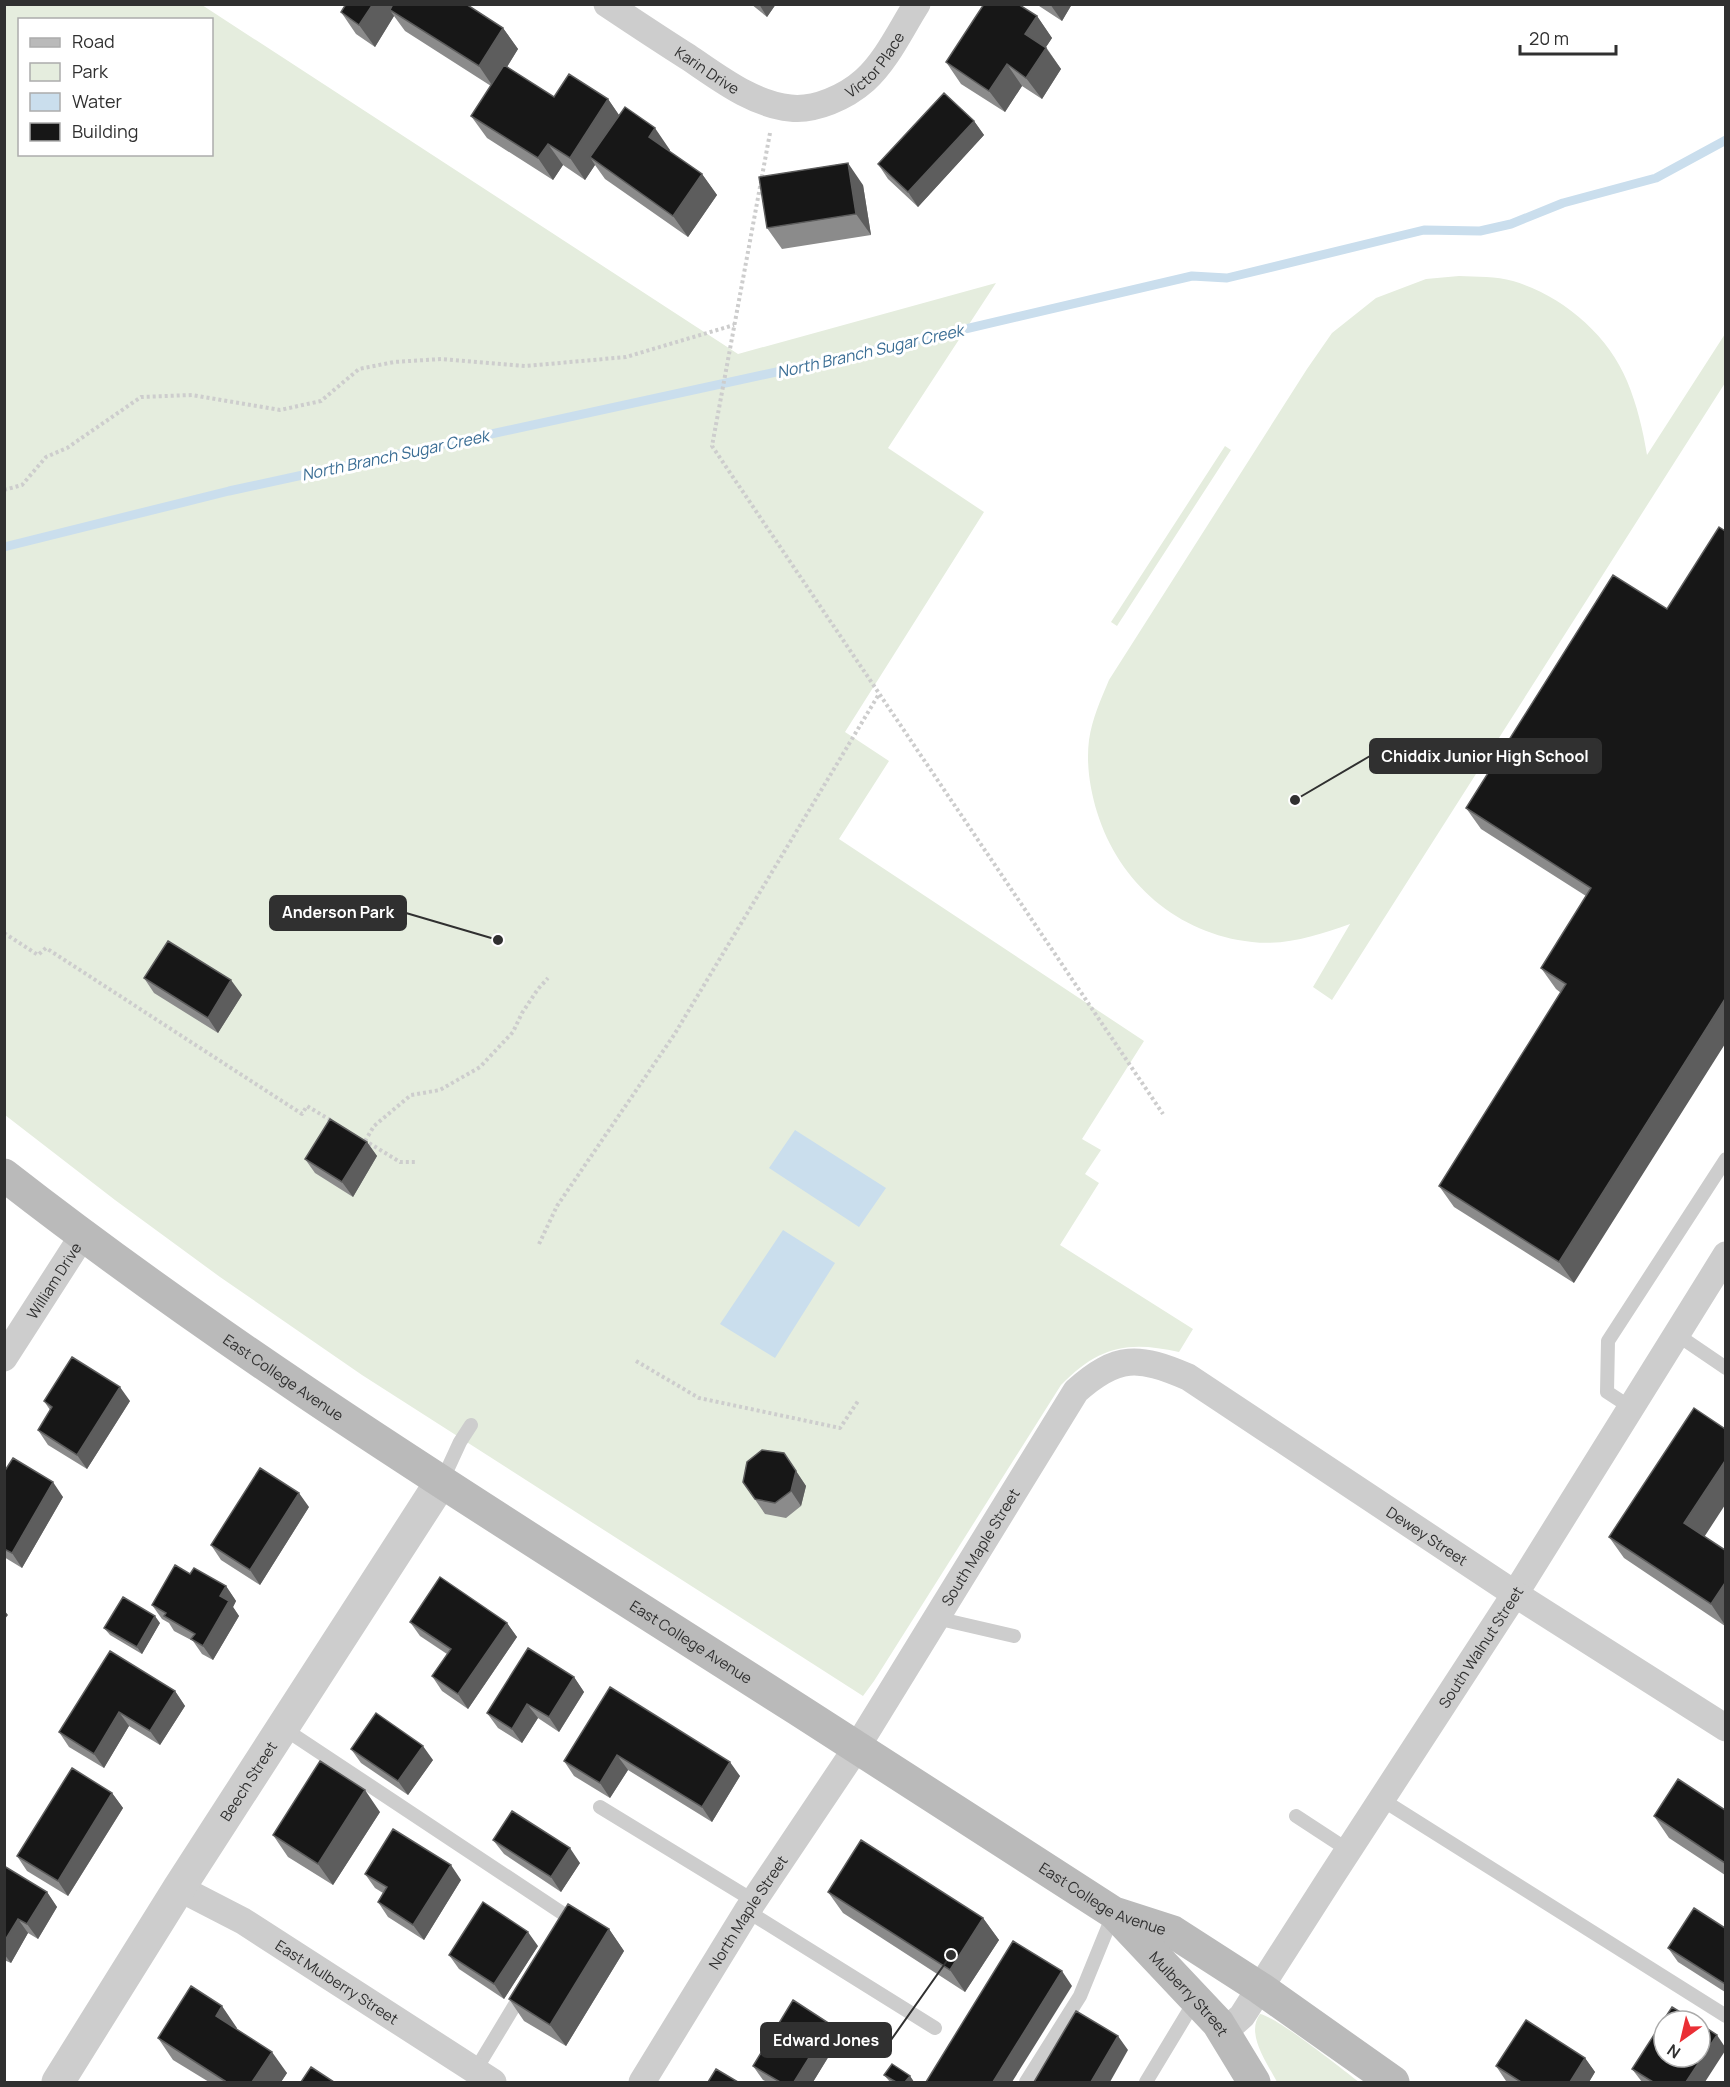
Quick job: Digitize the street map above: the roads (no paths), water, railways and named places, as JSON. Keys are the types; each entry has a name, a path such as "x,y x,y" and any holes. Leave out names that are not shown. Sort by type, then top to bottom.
{"main road":[{"name":"East College Avenue","path":"4,1175 83,1235 259,1361 441,1482 1114,1913 1173,1932 1260,1988 1394,2082"},
{"name":"Mulberry Street","path":"1114,1913 1225,2031 1254,2082"}],"street":[{"name":"Karin Drive","path":"607,4 751,96 788,108 802,109 816,105"},
{"name":"Victor Place","path":"816,105 852,90 866,79 883,58 917,4"},
{"name":"William Drive","path":"4,1358 83,1235"},
{"name":"South Walnut Street","path":"1225,2031 1242,2016 1515,1594 1725,1255"},
{"name":"Dewey Street","path":"1121,1364 1142,1362 1188,1377 1515,1594 1725,1728"},
{"name":"South Maple Street","path":"857,1747 1076,1391 1095,1374 1121,1364"},
{"name":"Beech Street","path":"58,2082 179,1888 441,1482"},
{"name":"North Maple Street","path":"642,2082 750,1906 857,1747"},
{"name":"East Mulberry Street","path":"179,1888 243,1921 484,2077"}],"lane":[{"path":"1630,1407 1607,1392 1608,1341 1725,1159"},
{"path":"1676,1334 1725,1368"},
{"path":"441,1482 460,1442 471,1425"},
{"path":"936,1618 1014,1635"},
{"path":"283,1728 568,1917 556,1937"},
{"path":"1381,1799 1725,2016"},
{"path":"600,1807 935,2028"},
{"path":"1296,1816 1348,1851"},
{"path":"1026,2082 1080,1996 1114,1913"},
{"path":"484,2077 532,1976"},
{"path":"1146,2082 1196,1999"}],"water":[{"path":"795,1130 886,1188 859,1227 769,1168"},
{"path":"783,1230 835,1263 775,1358 720,1324"}],"waterway":[{"name":"North Branch Sugar Creek","path":"4,547 229,491 850,356 1192,276 1227,278 1424,230 1480,231 1511,224 1563,203 1656,178 1726,140"}],"place":[{"name":"Chiddix Junior High School","path":"1295,800"},
{"name":"Anderson Park","path":"498,940"},
{"name":"Edward Jones","path":"951,1955"}]}
